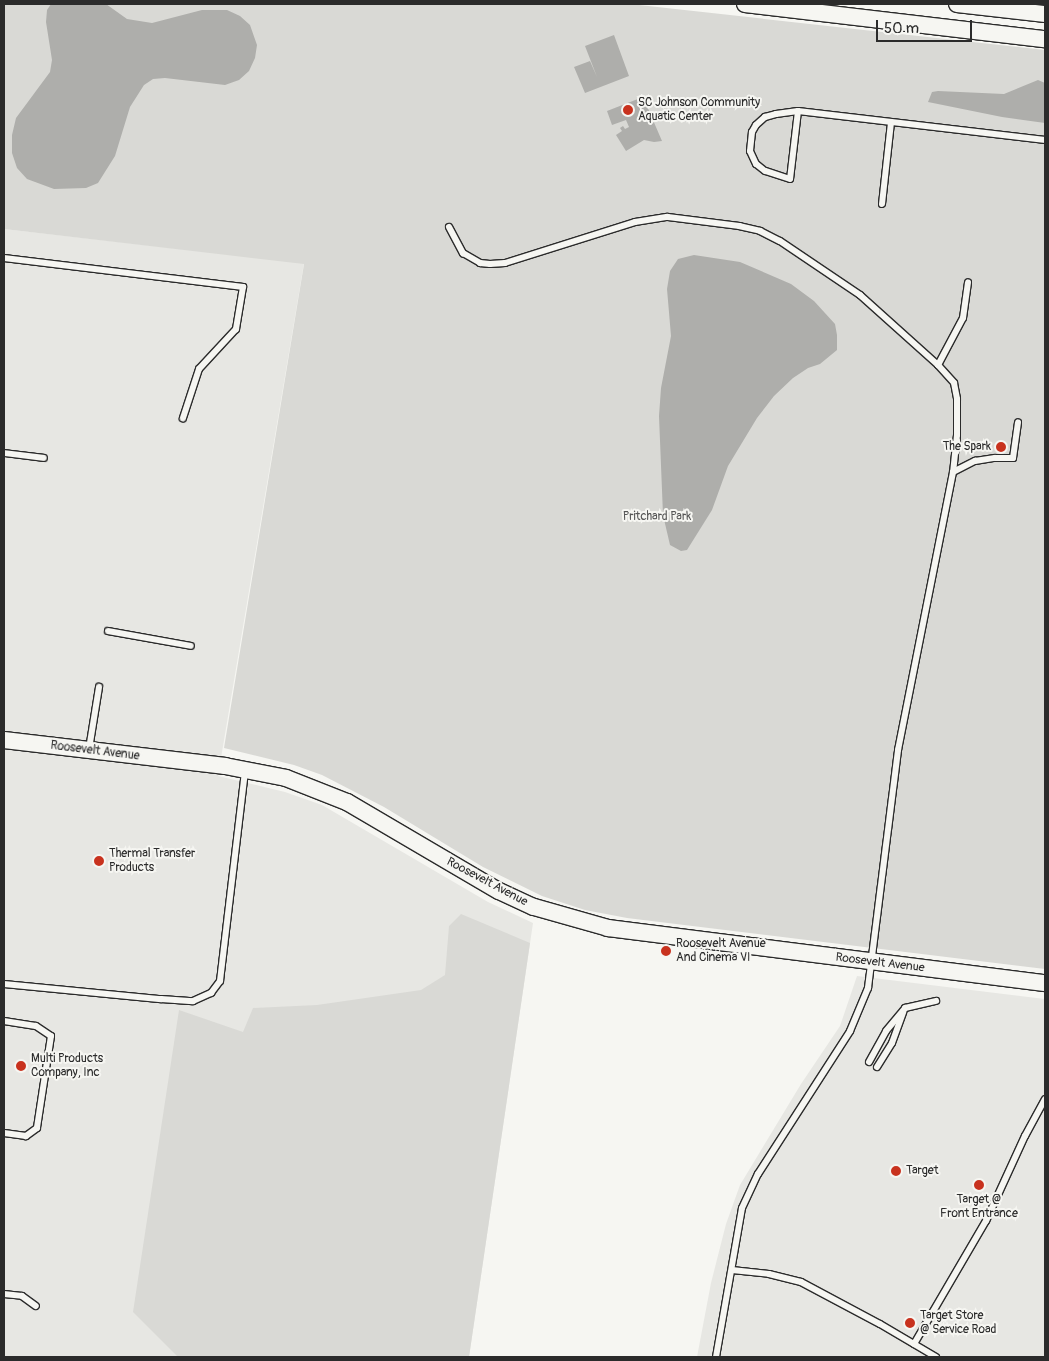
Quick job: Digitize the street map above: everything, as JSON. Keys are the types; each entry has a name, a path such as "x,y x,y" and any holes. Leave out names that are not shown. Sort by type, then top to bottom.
{"street":[{"path":"745,4 1045,39"},
{"path":"957,4 1045,14"},
{"name":"Roosevelt Avenue","path":"4,741 245,769 286,778 347,802 499,891 534,907 570,919 640,934 1045,983"}],"lane":[{"path":"798,111 790,180 765,171 756,164 750,151 750,141 756,125 766,117 798,111 1045,140"},
{"path":"882,204 892,122"},
{"path":"449,227 463,253 480,263 490,264 505,263 635,222 668,217 732,225 760,231 780,240 860,295 938,365 954,383 957,399 957,435 953,472 898,750 868,988 850,1031 749,1193 738,1226 716,1357"},
{"path":"4,258 243,287 236,329 199,369 184,418"},
{"path":"938,365 955,337 963,318 968,282"},
{"path":"953,472 975,461 1013,458 1018,422"},
{"path":"4,453 44,458"},
{"path":"108,631 191,646"},
{"path":"89,750 99,687"},
{"path":"4,984 161,999 193,1000 211,993 220,981 245,769"},
{"path":"868,1062 886,1030 905,1008 936,1001"},
{"path":"877,1067 892,1043 905,1008"},
{"path":"4,1020 36,1026 51,1036 37,1128 26,1136 4,1133"},
{"path":"914,1344 986,1222 1025,1136 1045,1099"},
{"path":"732,1270 760,1273 801,1282 880,1324 936,1357"},
{"path":"4,1294 22,1296 36,1306"}],"shaded area":[{"path":"51,4 106,4 127,19 152,23 202,10 227,10 240,16 250,25 257,45 255,58 249,71 239,80 225,85 165,78 153,79 144,85 130,107 115,156 98,183 86,188 54,189 27,179 17,168 12,153 12,135 16,118 50,72 52,60 46,22 47,10"},
{"path":"614,35 629,76 585,93 574,67 590,61 597,77 585,46"},
{"path":"1038,80 1045,83 1045,123 1002,117 928,102 932,92 1004,94"},
{"path":"643,97 662,141 644,140 626,151 616,135 622,131 620,128 623,126 625,129 629,127 626,120 612,125 607,111"},
{"path":"4,229 304,263 218,776 285,792 322,805 488,902 533,923 469,1357 4,1357"},
{"path":"694,255 740,262 791,284 814,301 835,324 837,350 820,364 808,368 793,378 774,396 757,418 728,466 712,510 687,550 681,551 670,545 663,515 659,416 661,388 671,336 667,289 670,271 678,259"},
{"path":"857,976 1045,999 1045,1357 697,1357 711,1283 726,1224 740,1185 801,1084 840,1026"}],"green space":[{"name":"Pritchard Park","path":"4,4 630,4 1045,50 1045,969 627,918 585,910 542,896 483,867 384,807 322,775 294,765 224,748 304,264 4,229"},
{"path":"461,914 530,943 469,1357 178,1357 133,1312 179,1010 243,1032 253,1008 317,1005 421,990 445,975 449,926"}],"place":[{"name":"SC Johnson Community Aquatic Center","path":"628,110"},
{"name":"The Spark","path":"1001,447"},
{"name":"Thermal Transfer Products","path":"99,861"},
{"name":"Roosevelt Avenue And Cinema VI","path":"666,951"},
{"name":"Multi Products Company, Inc","path":"21,1066"},
{"name":"Target","path":"896,1171"},
{"name":"Target @ Front Entrance","path":"979,1185"},
{"name":"Target Store @ Service Road","path":"910,1323"}]}
